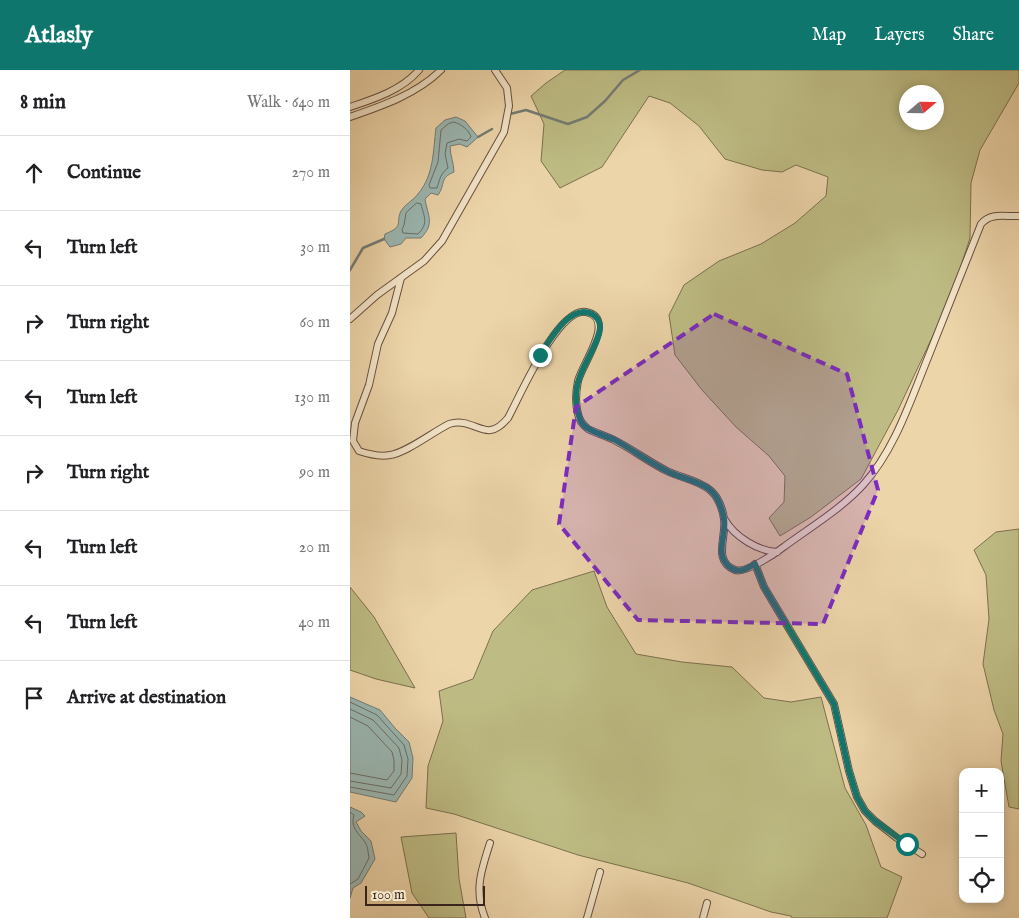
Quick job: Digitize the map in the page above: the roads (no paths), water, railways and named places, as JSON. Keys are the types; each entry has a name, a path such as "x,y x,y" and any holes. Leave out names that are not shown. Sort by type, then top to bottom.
{"street":[{"path":"350,107 387,93 420,70"},
{"path":"350,118 400,98 432,79 441,70"},
{"path":"350,319 360,308 424,261 442,241 504,132 509,106 507,88 495,70"},
{"path":"725,520 722,540 724,562 736,571 744,570 777,552 845,502 863,485 877,467 902,419 947,313 981,224 989,217 1019,216"},
{"path":"401,278 392,313 378,344 369,385 355,423 353,441 359,451 368,454 389,455 409,447 449,424 462,421 488,431 495,429 508,418 540,355 563,323 573,315 584,312 593,314 598,319 600,326 598,335 578,380 576,404 581,422 587,428 614,440 668,472 697,482 710,490 720,504 725,520 733,531 748,542 768,551 777,552"},
{"path":"755,564 764,587 834,704 852,783 865,811 881,826 922,854"},
{"path":"485,918 480,906 478,890 481,872 490,844"},
{"path":"587,918 600,872"},
{"path":"704,918 708,903"}],"water":[{"path":"456,117 465,121 478,137 467,147 460,144 450,146 454,172 444,179 438,195 431,193 425,199 429,224 421,238 406,238 401,244 390,247 384,239 385,234 395,229 401,211 416,196 427,179 432,162 436,128 445,120"},
{"path":"350,697 380,710 409,742 413,758 412,778 396,802 350,792"},
{"path":"350,807 365,816 356,822 361,831 371,841 375,859 361,883 353,888 350,898"}],"waterway":[{"path":"510,114 526,110 568,124 587,117 605,101 623,80 640,70"},
{"path":"478,137 492,129"},
{"path":"350,270 363,248 384,239"}]}
